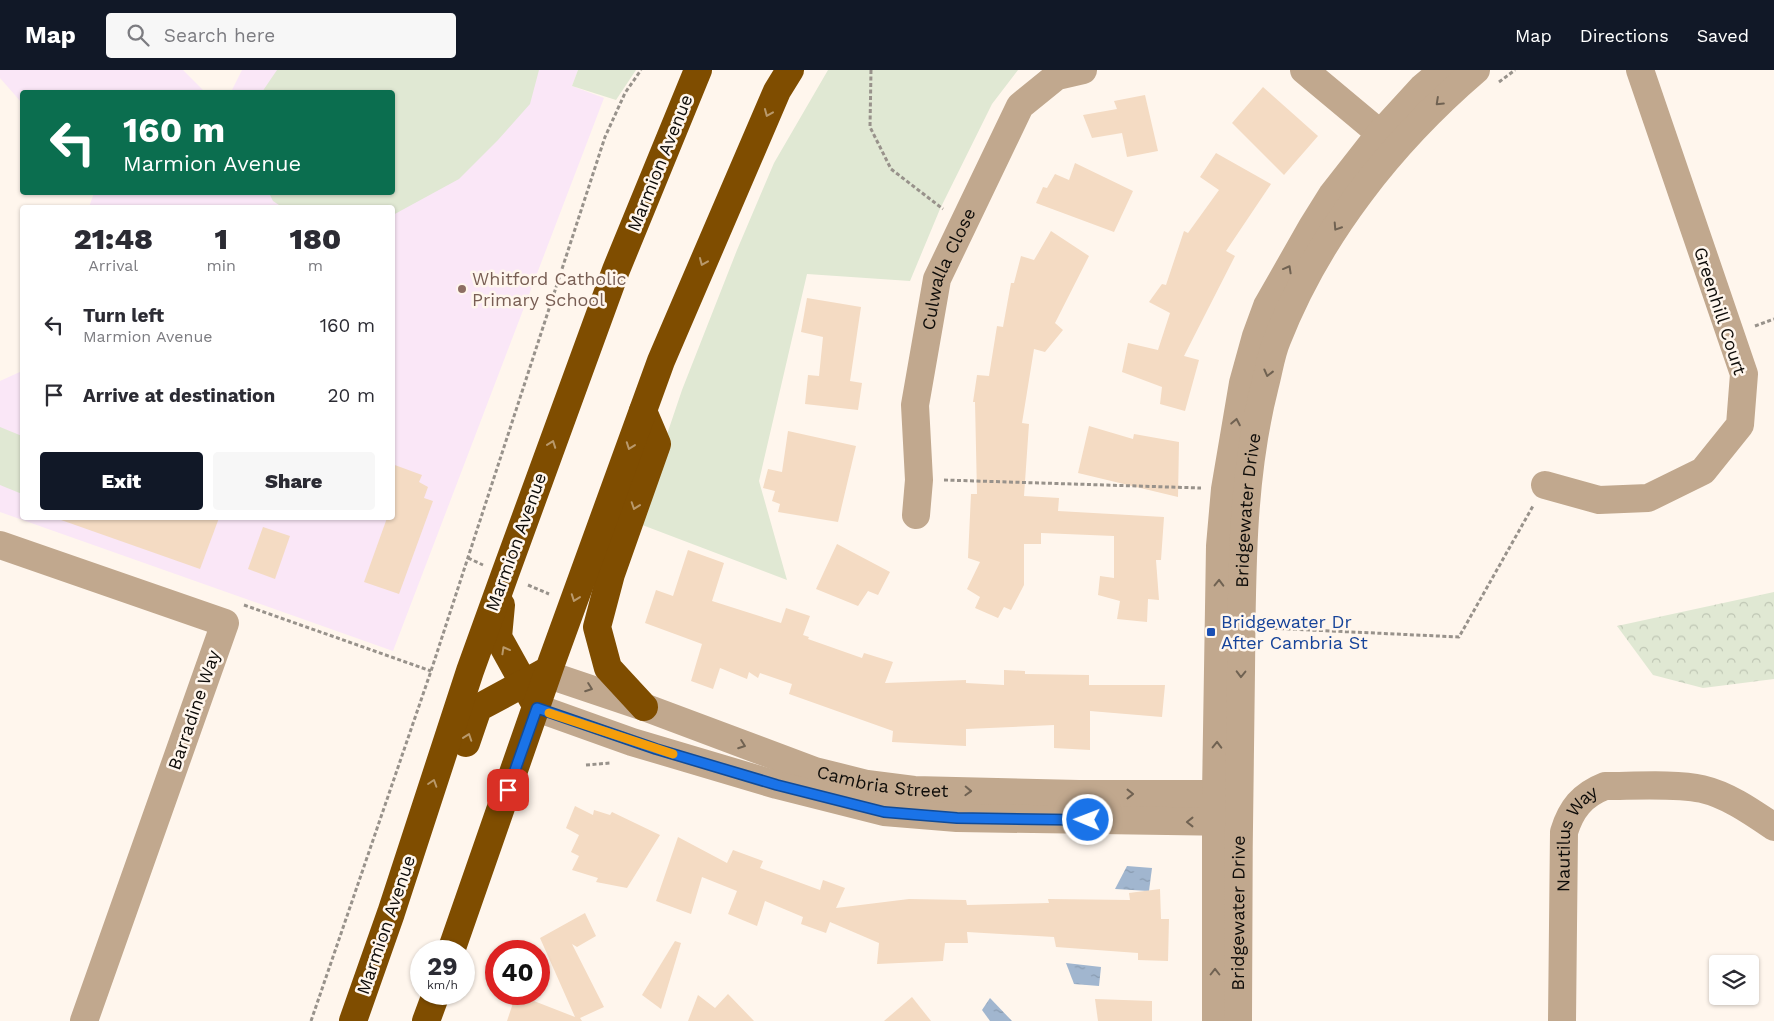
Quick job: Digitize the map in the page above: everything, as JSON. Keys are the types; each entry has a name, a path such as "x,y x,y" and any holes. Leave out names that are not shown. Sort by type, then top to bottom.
{"highway":[{"name":"Marmion Avenue","path":"353,1021 504,574 616,270 698,70"},
{"path":"455,940 537,708 538,677 661,361 777,91 790,70"},
{"path":"643,411 657,444 611,574 597,627 608,668 644,708"},
{"path":"504,574 498,637 538,677"},
{"path":"375,958 418,881 478,708 538,677"},
{"path":"426,1021 432,1005"}],"street":[{"name":"Culwalla Close","path":"916,516 919,480 916,405 937,279 1020,106 1057,76 1083,70"},
{"path":"1304,70 1388,141"},
{"name":"Bridgewater Drive","path":"1227,794 1241,629 1241,571 1246,490 1260,406 1276,342 1316,258 1422,88 1443,70"},
{"name":"Greenhill Court","path":"1545,485 1600,500 1648,498 1703,471 1740,424 1744,374 1640,70"},
{"name":"Bridgewater Drive","path":"1216,1021 1227,822 1220,546 1225,488 1243,382 1256,336 1267,306 1332,195 1388,141 1438,103 1485,79"},
{"path":"0,545 225,624"},
{"name":"Barradine Way","path":"84,1021 225,624"},
{"name":"Cambria Street","path":"538,677 644,708 815,771 867,784 914,790 1080,794 1227,794"},
{"name":"Cambria Street","path":"537,708 632,742 777,785 884,812 957,818 1227,822"},
{"name":"Nautilus Way","path":"1562,1021 1564,832 1569,817 1579,801 1590,792 1605,786 1700,788 1716,793 1774,827"},
{"name":"Bridgewater Drive","path":"1227,822 1238,1021"}],"path":[{"path":"311,1021 431,671 605,137 625,93 641,70"},
{"path":"871,70 870,127 890,169 940,207 964,220"},
{"path":"1485,79 1515,70"},
{"path":"919,480 1225,488"},
{"path":"1241,629 1459,637 1545,485"},
{"path":"225,624 242,605 431,671"},
{"path":"586,765 601,762 618,763"}],"shaded area":[{"path":"0,70 183,70 203,90 20,90 20,101 0,78"},
{"name":"Whitford Catholic Primary School","path":"242,70 578,70 572,86 604,98 393,651 23,520 395,520 395,205 90,205 93,195 395,195 395,90 232,90"},
{"name":"Whitford Catholic Primary School","path":"20,372 20,519 0,512 0,381"}],"green space":[{"path":"277,70 539,70 530,104 498,140 459,179 395,214 395,205 279,205 273,201 270,195 395,195 395,90 263,90"},
{"path":"578,70 636,70 616,100 572,86"},
{"path":"828,70 1018,70 992,104 940,209 910,281 807,274 759,481 787,580 637,523 682,390 737,250 774,163"},
{"path":"0,427 20,435 20,493 0,485"},
{"path":"1774,592 1774,679 1703,688 1653,675 1617,626"}],"water":[{"path":"1127,866 1152,868 1149,891 1115,889"},
{"path":"1066,963 1101,967 1099,986 1074,984"},
{"path":"990,998 1012,1021 990,1021 982,1010"}],"building":[{"path":"1263,87 1318,136 1284,175 1232,123"},
{"path":"1145,95 1158,151 1127,157 1122,133 1092,138 1083,115 1117,109 1114,101"},
{"path":"1216,153 1271,184 1226,251 1235,256 1184,356 1199,360 1185,411 1160,404 1162,387 1122,372 1128,343 1158,350 1170,313 1149,302 1162,284 1166,285 1184,231 1188,233 1219,190 1200,177"},
{"path":"1075,163 1133,191 1114,232 1036,203 1043,187 1047,188 1055,174 1069,180"},
{"path":"1051,231 1089,256 1055,323 1063,330 1045,352 1034,349 1022,423 1029,424 1024,496 1059,498 1058,511 1164,517 1161,560 1156,560 1159,600 1148,599 1147,622 1117,619 1120,601 1098,595 1100,576 1114,578 1114,536 1041,533 1041,544 1024,544 1024,585 1011,610 1004,607 998,618 975,608 980,597 967,589 980,562 968,558 971,494 977,494 975,402 973,402 977,375 989,376 997,326 1003,327 1011,283 1014,283 1021,256 1034,260"},
{"path":"807,298 861,307 850,381 862,383 858,410 805,404 808,375 819,376 823,337 801,332"},
{"path":"1089,426 1133,439 1134,434 1179,442 1178,497 1078,473"},
{"path":"788,431 856,446 838,522 778,512 780,504 772,501 775,491 763,488 768,469 782,472"},
{"path":"395,465 422,475 419,482 428,487 424,498 433,501 399,594 364,582 386,520 395,520"},
{"path":"61,520 218,520 200,569"},
{"path":"263,527 290,536 275,579 248,569"},
{"path":"837,544 890,572 878,595 868,591 858,606 816,589"},
{"path":"688,550 724,563 712,601 781,623 786,608 810,616 803,635 809,637 808,639 862,658 864,653 893,662 885,683 966,680 966,683 1004,685 1004,670 1025,671 1025,674 1089,675 1089,685 1165,685 1162,717 1090,711 1090,750 1054,748 1054,725 966,729 966,746 892,742 893,731 789,694 792,684 760,673 758,678 749,672 747,679 720,668 713,689 691,681 702,644 645,623 656,590 673,596"},
{"path":"575,806 593,815 594,810 610,815 612,812 660,835 627,888 596,882 598,878 572,870 579,856 571,852 579,835 566,828"},
{"path":"678,837 727,863 733,850 763,861 760,868 820,890 823,880 845,888 836,908 909,899 966,900 967,905 1049,903 1048,899 1130,900 1129,893 1160,889 1161,919 1169,919 1168,961 1138,960 1138,953 1056,947 1054,937 967,932 968,943 945,943 943,961 877,964 879,943 830,922 826,933 801,924 803,917 765,901 757,926 728,914 737,891 702,877 691,914 656,901"},
{"path":"585,913 596,936 577,947 572,944 604,1007 580,1018 582,1021 507,1021 512,1005 544,1005 575,1017 550,961 550,940 541,940 540,938"},
{"path":"675,941 681,943 661,1009 642,995"},
{"path":"728,994 754,1021 688,1021 698,995 715,1008"},
{"path":"912,997 931,1021 884,1021"},
{"path":"1095,999 1152,1001 1152,1021 1098,1021"}],"slow traffic":[{"path":"549,713 673,754"}],"place":[{"name":"Whitford Catholic Primary School","path":"462,289"},
{"name":"Bridgewater Dr After Cambria St","path":"1211,632"}],"route":[{"path":"508,790 537,708 632,742 777,785 884,812 957,818 1088,820"}]}
